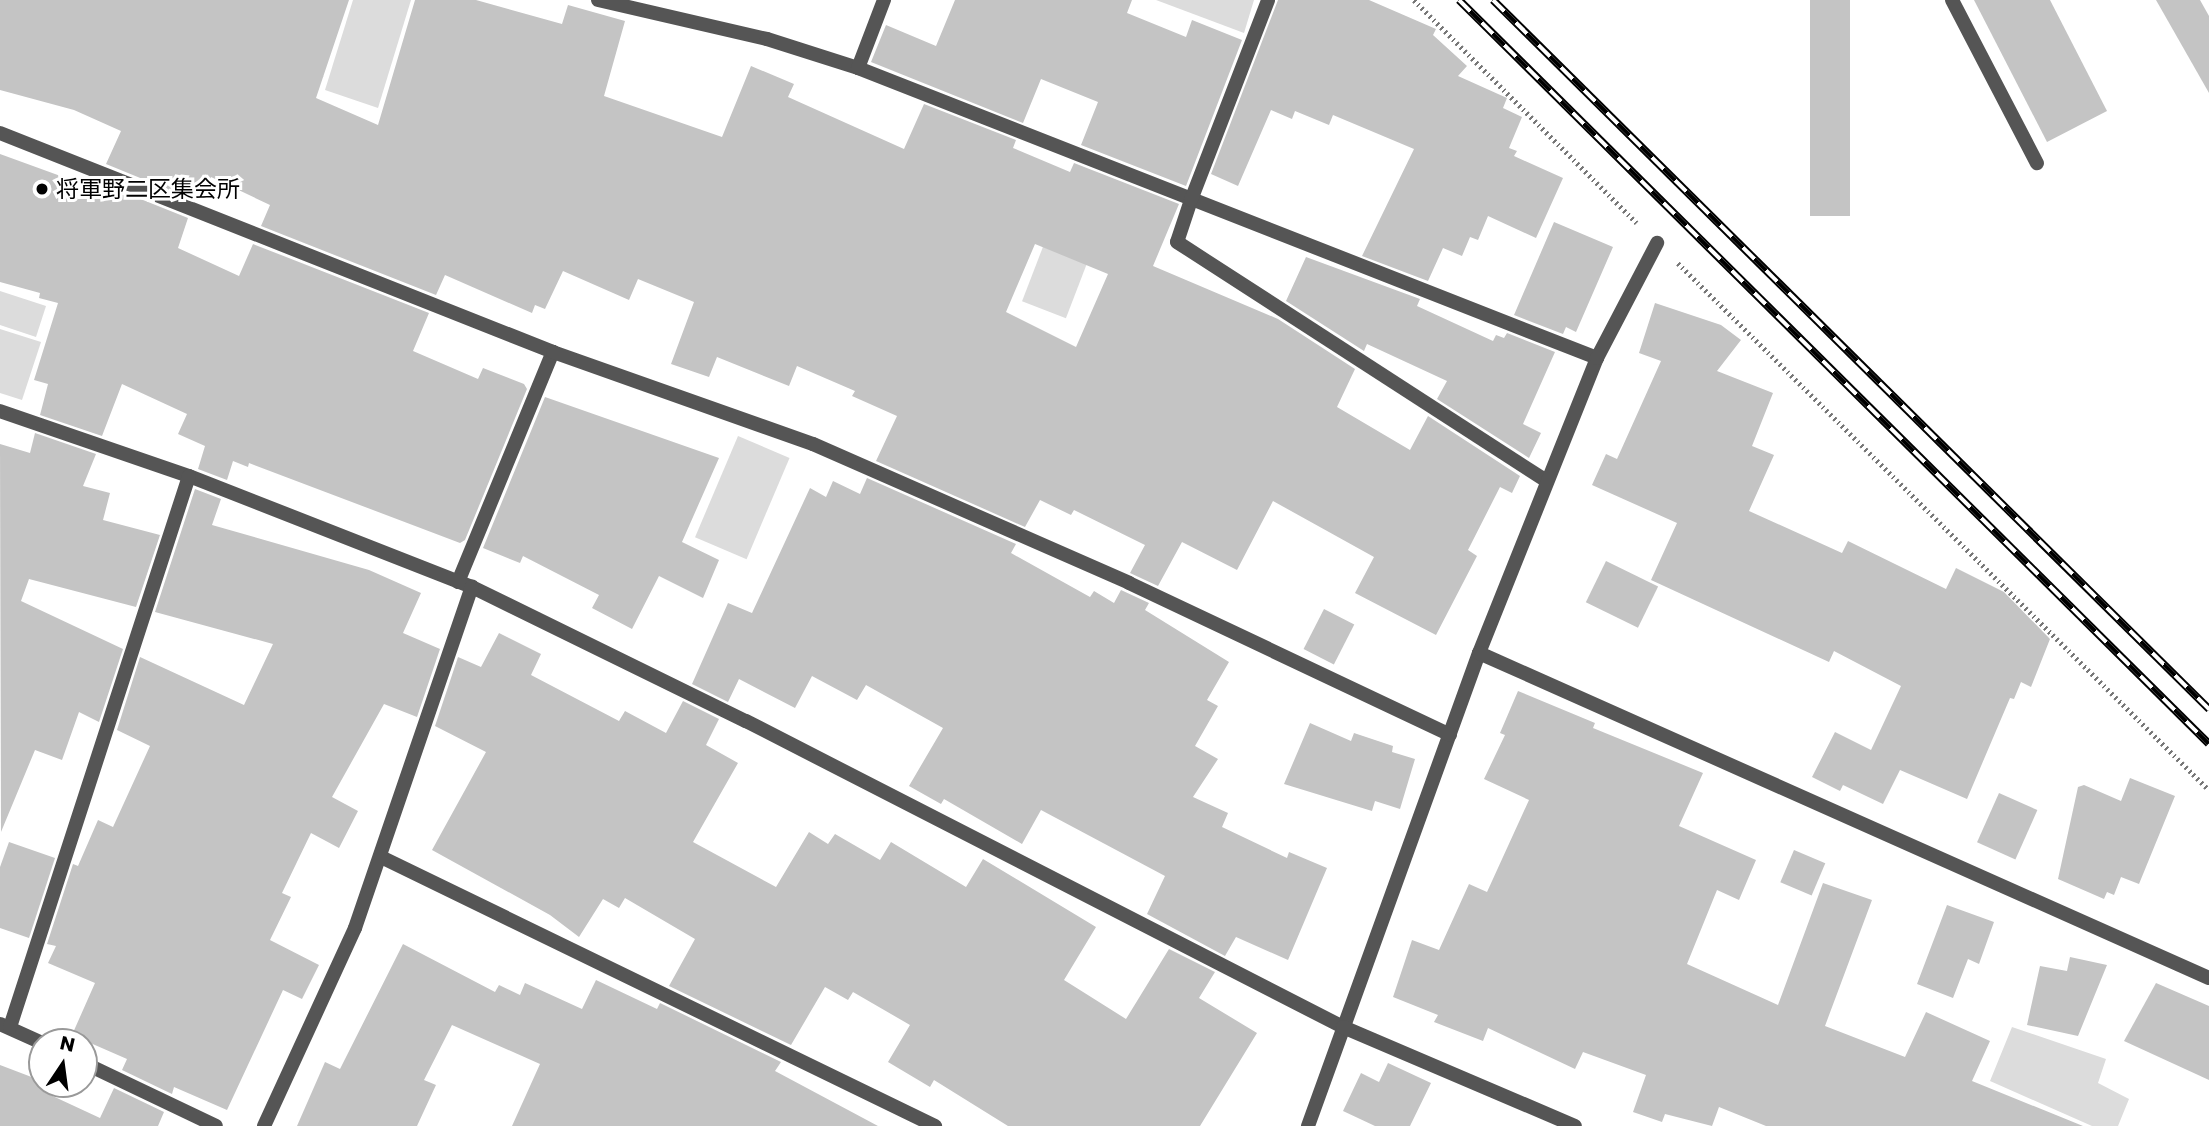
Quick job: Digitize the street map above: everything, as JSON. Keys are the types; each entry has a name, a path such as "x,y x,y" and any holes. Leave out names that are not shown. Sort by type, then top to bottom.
{"street":[{"path":"598,0 767,39 858,68 1597,358"},
{"path":"858,68 884,0"},
{"path":"1268,0 1177,242 1546,481"},
{"path":"1952,0 2036,163"},
{"path":"0,133 554,352 813,444 1129,583 1450,735"},
{"path":"1308,1126 1479,653 1546,481 1597,358 1657,243"},
{"path":"458,582 554,352"},
{"path":"0,411 189,476 472,587 746,720 1343,1027 1575,1126"},
{"path":"28,1037 5,1026 189,476"},
{"path":"264,1126 355,928 472,587"},
{"path":"1479,653 2209,978"},
{"path":"381,857 935,1126"},
{"path":"98,1070 216,1126"}],"path":[{"path":"1414,0 2209,790"}],"shaded area":[{"path":"353,0 411,0 378,108 325,90"},
{"path":"1156,0 1254,0 1244,33"},
{"path":"1074,166 1118,183 1066,318 1022,301"},
{"path":"0,291 46,306 36,337 0,325"},
{"path":"0,329 41,342 22,400 0,393"},
{"path":"738,436 790,458 747,559 695,537"},
{"path":"2012,1027 2106,1059 2098,1083 2129,1099 2118,1126 2092,1126 1990,1081"}],"building":[{"path":"0,0 349,0 316,98 378,125 415,0 476,0 562,24 568,5 625,21 604,96 722,137 751,66 794,84 788,97 904,149 924,104 1016,140 1013,148 1070,172 1074,163 1179,204 1153,266 1278,319 1355,369 1337,407 1410,450 1428,416 1520,476 1512,493 1500,487 1468,550 1477,556 1436,635 1355,593 1374,557 1273,501 1237,570 1182,542 1158,586 1130,573 1145,545 1074,510 1071,515 1040,500 1025,527 876,461 897,416 852,396 855,391 797,366 789,386 717,357 709,377 671,364 694,302 638,279 629,300 563,271 545,309 535,305 532,313 445,275 436,295 261,226 270,205 211,177 208,184 201,181 194,200 106,164 121,131 74,110 0,90","holes":["1035,244 1108,274 1076,347 1006,312"]},
{"path":"955,0 1132,0 1127,13 1186,37 1192,20 1242,40 1186,186 1081,145 1098,102 1041,79 1023,123 871,62 886,25 936,46"},
{"path":"1278,0 1369,0 1436,29 1433,35 1467,66 1458,76 1507,98 1503,108 1522,117 1509,148 1517,151 1514,156 1563,178 1536,238 1488,216 1478,240 1470,237 1462,256 1443,248 1428,281 1362,256 1414,149 1333,115 1329,125 1295,111 1292,119 1271,110 1238,186 1211,174"},
{"path":"1810,0 1850,0 1850,216 1810,216"},
{"path":"1974,0 2050,0 2107,111 2047,142"},
{"path":"2156,0 2200,0 2209,16 2209,93"},
{"path":"0,154 88,186 98,182 188,218 178,248 239,276 253,244 429,313 413,351 478,379 483,368 524,384 527,389 465,540 460,543 249,463 248,467 233,461 227,480 198,469 205,446 178,434 187,414 122,384 102,436 40,415 48,384 34,380 58,303 39,298 40,293 0,282"},
{"path":"1554,222 1613,247 1576,332 1566,327 1563,334 1514,315"},
{"path":"1306,257 1420,299 1417,306 1493,341 1496,335 1504,338 1507,333 1555,352 1523,424 1541,433 1529,458 1437,399 1447,381 1367,344 1364,351 1286,301"},
{"path":"1655,303 1721,325 1741,340 1717,371 1773,393 1752,446 1774,455 1749,511 1842,553 1848,541 1946,589 1956,568 2004,592 2050,639 2031,687 2021,682 2014,699 2010,698 1967,799 1900,770 1883,804 1843,785 1840,791 1812,777 1835,732 1871,750 1901,686 1834,651 1829,662 1651,580 1677,523 1592,485 1606,454 1617,459 1661,361 1639,353"},
{"path":"545,397 719,458 682,542 719,560 703,598 659,576 632,629 592,608 599,595 523,556 520,563 483,548"},
{"path":"35,433 96,454 83,486 110,493 103,520 160,535 136,607 29,579 21,601 123,649 99,722 79,712 62,760 35,750 1,832 0,444 30,453"},
{"path":"867,478 1016,544 1011,553 1090,597 1094,591 1114,603 1121,590 1149,603 1145,610 1229,662 1207,700 1218,706 1195,746 1218,759 1193,797 1228,813 1222,827 1287,858 1289,852 1327,868 1288,960 1236,937 1225,956 1147,914 1165,876 1041,810 1022,844 944,799 941,804 909,786 943,728 866,685 857,700 812,676 795,708 739,679 728,702 692,684 728,603 752,613 810,488 826,497 833,481 860,494"},
{"path":"195,489 221,499 212,525 369,570 421,593 403,633 440,649 417,717 384,704 332,797 358,811 339,848 311,833 282,893 291,897 270,940 319,965 302,999 283,990 227,1110 174,1087 172,1094 122,1070 127,1059 98,1046 98,1028 75,1028 95,983 48,963 56,946 47,944 73,864 78,866 98,820 113,827 150,746 117,730 140,657 244,705 273,644 155,612"},
{"path":"1606,561 1658,586 1638,628 1586,602"},
{"path":"1324,609 1354,624 1334,665 1304,649"},
{"path":"499,633 541,654 531,675 619,721 625,711 666,733 683,701 719,719 706,745 738,763 693,842 776,887 809,832 828,844 835,834 880,860 891,842 966,887 983,859 1096,927 1064,980 1126,1019 1169,949 1215,972 1199,998 1257,1033 1200,1126 1008,1126 934,1080 930,1087 888,1062 910,1025 853,992 848,1000 825,987 791,1045 669,986 695,939 625,898 619,908 603,899 579,937 550,915 432,850 486,752 435,726 458,657 481,667"},
{"path":"1518,691 1595,723 1593,728 1703,773 1679,826 1756,860 1739,900 1717,890 1687,964 1778,1005 1823,883 1872,900 1825,1026 1905,1057 1926,1012 1990,1041 1972,1081 2083,1126 1766,1126 1719,1107 1712,1126 1665,1114 1662,1122 1633,1112 1646,1075 1583,1052 1575,1069 1488,1028 1483,1041 1434,1022 1438,1015 1393,997 1412,940 1439,950 1469,884 1487,892 1529,800 1484,779 1505,735 1500,733"},
{"path":"1310,723 1351,741 1354,733 1393,746 1392,752 1415,759 1400,809 1375,801 1372,811 1284,784"},
{"path":"2130,778 2175,796 2139,884 2121,877 2114,895 2107,892 2104,899 2058,879 2078,787 2084,785 2121,801"},
{"path":"1999,793 2037,810 2015,859 1977,842"},
{"path":"9,842 55,858 29,938 0,928 0,867"},
{"path":"1794,850 1825,863 1812,896 1780,882"},
{"path":"1947,905 1994,922 1979,964 1968,959 1953,998 1917,984"},
{"path":"403,944 495,992 499,985 520,995 525,983 582,1009 596,980 657,1009 660,1003 781,1062 775,1071 878,1126 512,1126 540,1064 452,1025 424,1080 436,1085 417,1126 297,1126 325,1062 340,1069"},
{"path":"2070,957 2107,965 2078,1036 2027,1025 2040,966 2067,971"},
{"path":"2156,983 2209,1006 2209,1080 2124,1041"},
{"path":"1388,1063 1431,1083 1410,1126 1375,1126 1343,1111 1361,1073 1379,1082"},
{"path":"0,1065 28,1076 28,1098 57,1098 100,1118 114,1088 164,1112 158,1126 0,1126"}],"railway":[{"path":"1459,0 2209,744"},
{"path":"1493,0 2209,709"}],"place":[{"name":"将軍野二区集会所","path":"42,189"}]}
